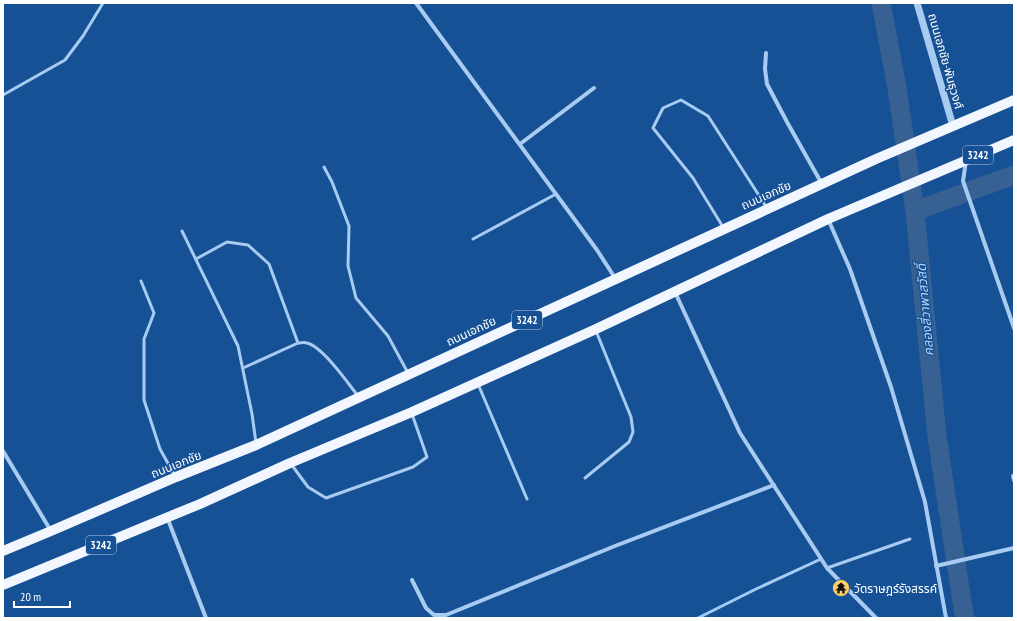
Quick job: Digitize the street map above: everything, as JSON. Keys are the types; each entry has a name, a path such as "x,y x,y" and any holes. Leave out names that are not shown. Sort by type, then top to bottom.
{"main road":[{"name":"ถนนเอกชัย","path":"3,551 176,477 256,445 876,159 1014,100"},
{"name":"3242","path":"3,585 167,517 412,412 596,329 828,219 1014,140"}],"street":[{"path":"416,3 597,250 615,279"},
{"name":"ถนนเอกชัย-พันธุวงศ์","path":"917,3 953,126"},
{"path":"766,53 765,69 768,84 787,122 822,184"},
{"path":"520,144 594,88"},
{"path":"966,160 963,181 1014,328"},
{"path":"828,219 850,269 891,387 925,502 946,618"},
{"path":"675,292 740,433 827,568 876,618"},
{"path":"3,451 51,531"},
{"path":"412,580 426,608 434,615 446,615 615,546 774,485"},
{"path":"167,517 206,618"},
{"path":"936,566 1014,548"}],"lane":[{"path":"3,95 65,60 83,36 103,3"},
{"path":"724,229 693,178 653,128 663,108 681,100 708,116 767,209"},
{"path":"324,167 332,182 349,226 348,266 356,298 388,336 409,375"},
{"path":"473,239 556,194"},
{"path":"182,232 238,346 252,414 256,445"},
{"path":"196,259 227,242 248,245 269,264 298,343"},
{"path":"141,281 154,313 144,339 144,400 160,449 176,477"},
{"path":"585,478 629,442 633,432 631,417 596,329"},
{"path":"242,368 298,343 307,343 315,346 335,366 359,397"},
{"path":"477,383 527,499"},
{"path":"290,464 308,487 326,498 413,467 427,457 412,412"},
{"path":"827,568 910,539"},
{"path":"698,618 821,559"}],"waterway":[{"name":"คลองสี่วาพาสวัสดิ์","path":"881,3 897,88 915,211 937,436 965,618"},
{"path":"915,211 1014,175"}],"place":[{"name":"วัดราษฎร์รังสรรค์","path":"841,588"}]}
